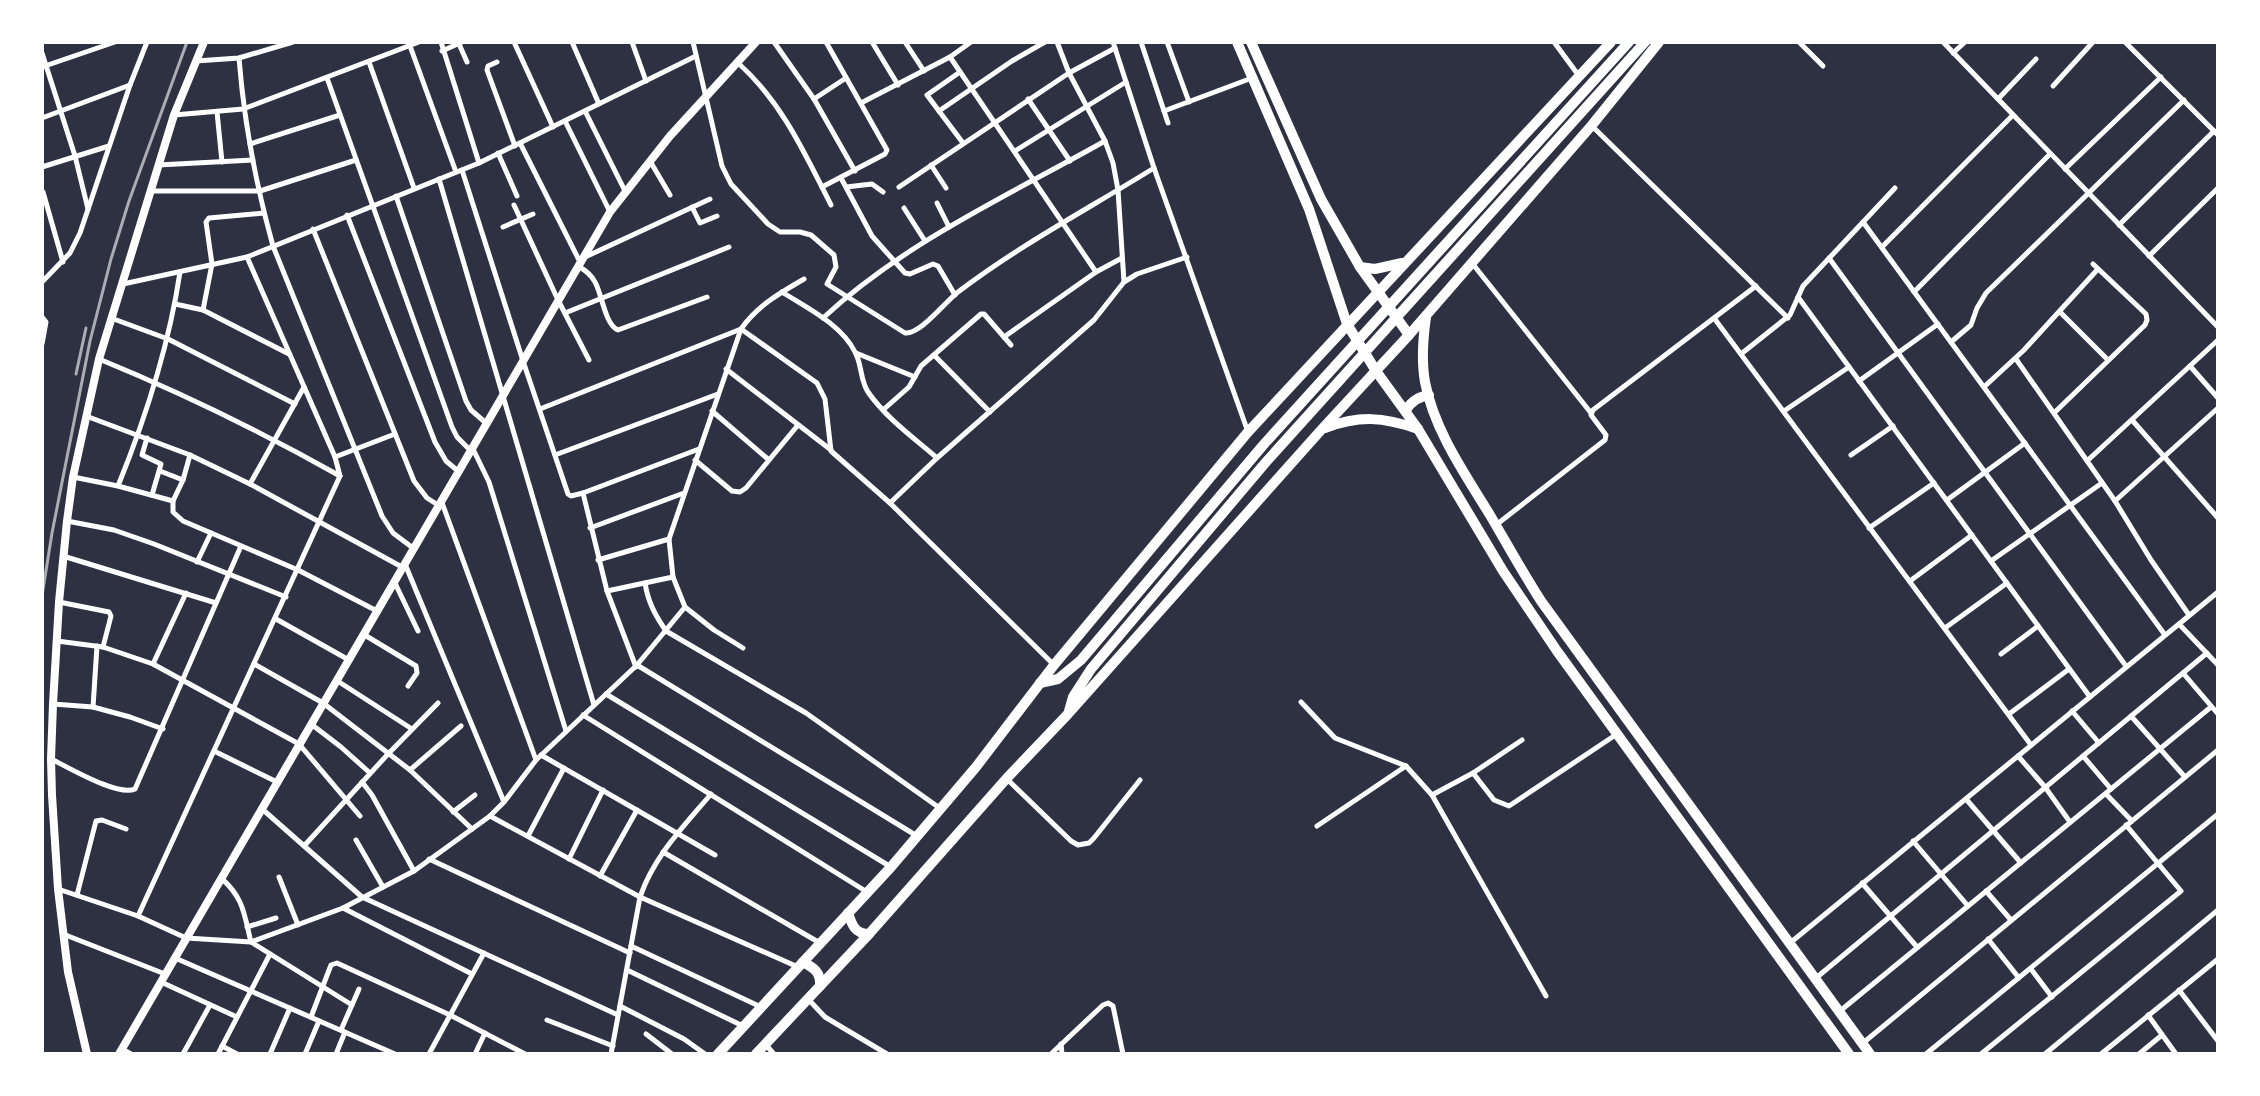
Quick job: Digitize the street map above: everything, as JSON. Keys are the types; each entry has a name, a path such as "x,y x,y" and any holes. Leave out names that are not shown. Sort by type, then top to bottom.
{"main road":[{"path":"1237,42 1309,209 1347,324 1376,371 1418,428 1508,580 1557,651 1850,1054"},
{"path":"1251,42 1321,199 1360,267 1409,335"},
{"path":"718,1054 891,867 1004,732 1054,665 1248,432 1612,42"},
{"path":"1040,683 1058,679 1081,660 1265,443 1629,42"},
{"path":"1068,714 1073,697 1091,669 1168,576 1272,456 1645,42"},
{"path":"756,1054 869,934 1006,778 1068,714 1322,429 1426,317 1592,125 1659,42"},
{"path":"1360,267 1376,269 1391,267 1405,262"},
{"path":"1426,317 1422,349 1425,382 1434,413 1450,446 1541,601 1870,1054"},
{"path":"1406,410 1411,402 1419,397 1429,395"},
{"path":"1322,429 1341,422 1370,418 1398,422 1418,428"},
{"path":"1604,716 1618,706"},
{"path":"848,913 856,930 862,934 869,934"},
{"path":"801,965 818,972 820,986"}],"street":[{"path":"44,66 115,42"},
{"path":"42,282 62,262 80,233 130,85 147,42"},
{"path":"86,1054 68,972 63,934 58,889 51,759 59,602 67,521 73,477 98,359 123,284 149,191 174,115 204,42"},
{"path":"196,61 239,58 293,42"},
{"path":"174,115 243,108 419,42"},
{"path":"440,42 479,162"},
{"path":"514,42 553,127"},
{"path":"572,42 599,104"},
{"path":"632,42 646,81"},
{"path":"693,42 727,179 775,229 786,234 805,233 828,248 837,261 834,273 827,284 902,332 909,334 915,332 955,295 990,268 1154,168"},
{"path":"132,1054 121,1051 610,212 650,161 756,42"},
{"path":"774,42 814,99 854,171"},
{"path":"822,187 885,154 887,150 826,42"},
{"path":"872,42 898,84"},
{"path":"905,42 924,70"},
{"path":"861,102 950,57 971,42"},
{"path":"939,111 971,87 1045,42"},
{"path":"1057,42 1068,73 1105,141 1113,162 1118,190 1124,282"},
{"path":"1141,42 1168,123"},
{"path":"1167,42 1189,102"},
{"path":"1554,42 1579,76"},
{"path":"1799,42 1822,66"},
{"path":"1943,42 2218,327"},
{"path":"1953,53 1965,42"},
{"path":"2053,86 2093,42"},
{"path":"2119,225 2216,133 2125,42"},
{"path":"442,51 461,43 467,62"},
{"path":"899,187 1028,99 1114,45 1154,168 1188,257 1248,432"},
{"path":"410,46 456,172"},
{"path":"42,53 44,66 75,156 88,210"},
{"path":"123,284 247,257 347,214 462,170 498,154 696,56"},
{"path":"950,57 1036,180 1096,272"},
{"path":"239,58 243,108 264,213 273,246 387,525 401,540 413,548"},
{"path":"1998,99 2036,59"},
{"path":"369,62 414,188"},
{"path":"497,62 488,66 487,70 517,144 580,262 591,275 611,326 618,330 707,297"},
{"path":"738,63 754,77 773,100 802,147 831,205"},
{"path":"960,72 929,93 928,98 963,143"},
{"path":"2065,169 2161,77"},
{"path":"327,78 452,427 457,437 471,448 489,482 566,731"},
{"path":"814,99 846,78"},
{"path":"1164,112 1252,78"},
{"path":"1015,151 1126,82"},
{"path":"42,118 130,85"},
{"path":"1028,99 1070,161"},
{"path":"1951,342 1971,325 1977,308 1986,293 2184,100"},
{"path":"585,111 625,191"},
{"path":"217,112 222,162"},
{"path":"250,144 340,115"},
{"path":"1882,248 2013,115"},
{"path":"565,121 610,212"},
{"path":"1592,125 1788,318"},
{"path":"823,318 846,297 925,241 1105,141"},
{"path":"42,167 109,146"},
{"path":"498,154 517,196"},
{"path":"1914,292 2050,154"},
{"path":"158,165 253,160"},
{"path":"149,191 260,191 356,160"},
{"path":"650,161 670,195"},
{"path":"931,165 946,188"},
{"path":"462,170 523,361 570,496 583,493 699,449"},
{"path":"841,178 866,227 895,262 907,274 928,264 938,266 955,295"},
{"path":"439,179 594,705"},
{"path":"846,187 872,184 883,192"},
{"path":"1740,354 1788,318 1803,286 1895,188"},
{"path":"2149,256 2218,188"},
{"path":"43,192 62,262"},
{"path":"396,196 466,400 470,410 486,423"},
{"path":"580,262 710,199"},
{"path":"937,203 949,227"},
{"path":"514,205 558,300 589,360"},
{"path":"692,207 700,223 717,216"},
{"path":"904,208 925,241"},
{"path":"203,310 212,264 206,225 209,218 264,213"},
{"path":"347,214 435,442 446,461 458,471"},
{"path":"503,227 533,214"},
{"path":"1863,222 2165,635"},
{"path":"313,229 395,434 420,490 427,498 440,502"},
{"path":"565,313 729,247"},
{"path":"138,916 340,476 335,457 247,257"},
{"path":"890,503 937,458 1094,320 1124,282 1137,274 1188,257"},
{"path":"1004,337 1096,272 1122,258"},
{"path":"1829,258 2126,666"},
{"path":"1472,263 1591,413 1606,435 1605,440 1496,525"},
{"path":"2054,413 2148,320 2146,314 2093,264"},
{"path":"1984,387 2016,359 2098,269"},
{"path":"118,486 139,434 168,339 176,304 180,272"},
{"path":"743,648 714,630 685,607 673,577 669,539 741,329 762,305 804,279"},
{"path":"1591,413 1756,286"},
{"path":"782,292 823,318 845,337 856,353 867,390 883,410 937,458"},
{"path":"1798,297 2090,697"},
{"path":"176,304 203,310 289,354"},
{"path":"2060,312 2108,360"},
{"path":"883,410 909,387 921,366 981,314 984,314 1011,345"},
{"path":"42,317 46,322 42,344"},
{"path":"112,318 168,339 295,404"},
{"path":"1714,318 2032,745"},
{"path":"1859,381 1938,324"},
{"path":"540,409 741,329"},
{"path":"741,329 817,383 826,399 831,451"},
{"path":"2087,461 2218,340"},
{"path":"856,353 915,377"},
{"path":"934,355 990,412"},
{"path":"98,359 155,382 275,439 340,476"},
{"path":"2016,359 2115,501 2151,560 2189,615"},
{"path":"2190,366 2218,398"},
{"path":"1784,411 1849,367"},
{"path":"726,369 798,424 890,503 1054,665"},
{"path":"250,484 304,387"},
{"path":"555,454 718,394"},
{"path":"2115,501 2218,408"},
{"path":"712,411 768,460"},
{"path":"85,416 139,434 190,455 250,484 403,565 504,802"},
{"path":"2132,420 2218,518"},
{"path":"695,460 736,492 743,490 798,424"},
{"path":"1851,455 1893,426"},
{"path":"335,457 395,434"},
{"path":"147,438 142,453 160,462 160,471 152,495"},
{"path":"1947,500 2025,443"},
{"path":"190,455 183,480 173,502 173,510 179,518 298,570 376,611"},
{"path":"160,471 183,480"},
{"path":"73,477 118,486 173,502"},
{"path":"1869,528 1934,483"},
{"path":"1991,561 2102,483"},
{"path":"583,493 590,528 607,591 637,666 917,836"},
{"path":"590,528 684,493"},
{"path":"440,502 536,760"},
{"path":"67,521 114,530 286,597"},
{"path":"197,562 211,533"},
{"path":"1910,581 1972,535"},
{"path":"598,560 669,539"},
{"path":"51,759 112,788 132,791 137,786 241,546"},
{"path":"63,556 216,603"},
{"path":"607,591 673,577"},
{"path":"394,581 418,631"},
{"path":"645,583 647,596 654,614 666,631 806,713 940,809"},
{"path":"1945,628 2007,583"},
{"path":"1790,943 2218,592"},
{"path":"153,664 186,593"},
{"path":"59,602 109,612 111,616 100,646 93,707"},
{"path":"58,889 138,916 186,938 251,942 342,908 414,870 490,816 504,802 536,760 637,666 685,607"},
{"path":"276,619 348,660"},
{"path":"2179,624 2218,665"},
{"path":"2001,654 2038,626"},
{"path":"363,634 416,666 417,673 408,686"},
{"path":"58,641 100,646 153,664 299,744 360,816"},
{"path":"1816,978 2207,654"},
{"path":"254,664 323,703 410,770 472,829"},
{"path":"2009,714 2069,669"},
{"path":"2183,673 2218,714"},
{"path":"336,680 412,729"},
{"path":"606,694 891,867"},
{"path":"1301,702 1335,738 1406,766 1432,795 1546,996"},
{"path":"304,846 370,773 438,703"},
{"path":"53,704 93,707 130,717 163,729"},
{"path":"1840,1011 2212,707"},
{"path":"2072,712 2099,742"},
{"path":"583,715 868,892"},
{"path":"2131,716 2185,777"},
{"path":"311,724 370,773"},
{"path":"410,770 461,726"},
{"path":"1473,773 1494,800 1509,806 1617,734"},
{"path":"1432,795 1473,773 1522,740"},
{"path":"1863,1043 2218,750"},
{"path":"214,751 277,782"},
{"path":"541,755 716,855"},
{"path":"2018,756 2045,787 2070,822"},
{"path":"2083,756 2112,789"},
{"path":"1317,826 1406,766"},
{"path":"528,836 564,768"},
{"path":"1006,778 1071,841 1078,845 1089,843 1094,838 1140,780"},
{"path":"362,782 414,870"},
{"path":"569,859 603,790"},
{"path":"611,1054 640,897 646,880 663,852 711,794"},
{"path":"2106,794 2132,821"},
{"path":"453,812 475,795"},
{"path":"1966,799 2021,863"},
{"path":"262,808 362,898 618,1015"},
{"path":"600,876 637,810"},
{"path":"1926,1054 2218,814"},
{"path":"490,816 640,897 801,965"},
{"path":"77,895 96,821 102,820 126,829"},
{"path":"1981,1054 2181,891 2126,825"},
{"path":"356,840 383,887"},
{"path":"1913,842 1968,906"},
{"path":"663,852 821,943"},
{"path":"429,859 630,953"},
{"path":"279,877 298,925"},
{"path":"221,878 237,893 251,942 352,1005"},
{"path":"1862,883 1918,947"},
{"path":"1986,891 2011,920"},
{"path":"342,908 472,974"},
{"path":"2045,1054 2218,910"},
{"path":"247,927 276,918"},
{"path":"63,934 165,974"},
{"path":"1988,939 2019,978"},
{"path":"631,946 762,1007"},
{"path":"429,1054 484,953"},
{"path":"218,1054 270,954"},
{"path":"175,958 395,1054"},
{"path":"2101,1054 2218,959"},
{"path":"311,1017 331,966 337,963 450,1015 525,1054"},
{"path":"2031,969 2052,997"},
{"path":"627,970 744,1026"},
{"path":"161,982 237,1017"},
{"path":"336,1054 359,989"},
{"path":"2179,990 2218,1041"},
{"path":"808,998 825,1017 887,1054"},
{"path":"1051,1054 1103,1005 1108,1004 1113,1006 1123,1054"},
{"path":"183,1054 210,1005"},
{"path":"620,1006 684,1039 705,1054"},
{"path":"270,1054 290,1008"},
{"path":"2148,1015 2176,1054"},
{"path":"547,1020 613,1046"},
{"path":"304,1054 319,1021"},
{"path":"474,1054 485,1033"},
{"path":"646,1034 672,1054"},
{"path":"2139,1054 2162,1035"},
{"path":"765,1044 774,1054"},
{"path":"1061,1044 1062,1054"},
{"path":"222,1046 237,1054"},
{"path":"507,1054 511,1046"},
{"path":"378,1054 380,1047"}],"railway":[{"path":"42,596 52,533 90,341 111,259 129,201 187,42"},
{"path":"76,374 86,328"}]}
